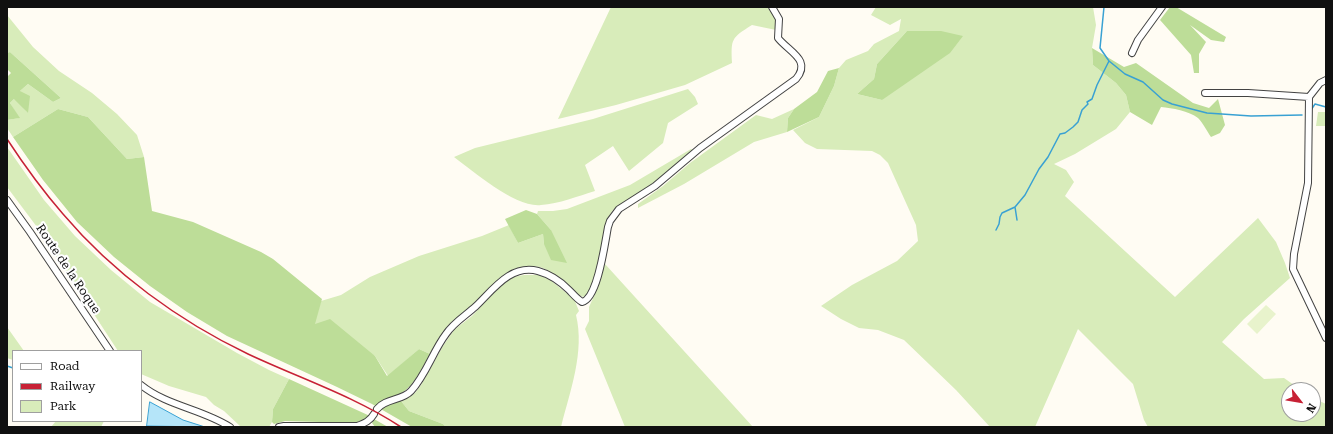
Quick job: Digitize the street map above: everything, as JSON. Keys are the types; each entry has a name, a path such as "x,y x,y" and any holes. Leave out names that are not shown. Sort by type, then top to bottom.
{"street":[{"path":"279,427 357,426 366,423 371,419 382,404 404,397 411,392 421,378 446,332 476,306 499,282 511,274 524,270 536,270 548,274 567,288 578,300 582,302 586,301 592,295 610,222 619,209 655,186 700,148 796,79 801,72 802,66 798,57 782,44 778,38 779,19 772,7"},
{"path":"1132,53 1138,40 1162,7"},
{"path":"1326,80 1320,83 1309,97 1308,183 1294,254 1293,269 1326,338"},
{"path":"1205,93 1248,93 1309,97"},
{"name":"Route de la Roque","path":"7,200 109,350"},
{"path":"142,386 164,399 210,417 230,427"}],"green space":[{"path":"611,7 767,7 775,17 776,30 752,25 736,36 732,44 732,63 685,85 616,105 558,119"},
{"path":"876,7 1093,7 1096,25 1092,48 1093,65 1116,83 1126,95 1130,112 1116,129 1075,154 1054,164 1066,170 1074,182 1065,196 1175,297 1258,218 1276,242 1290,278 1244,319 1222,342 1264,379 1284,378 1290,382 1281,382 1281,422 1321,422 1321,402 1326,404 1326,427 1148,427 1144,420 1133,384 1078,329 1035,427 990,427 956,390 904,340 878,330 859,328 841,319 821,306 852,285 897,261 918,241 916,225 888,163 880,155 872,151 817,149 805,143 793,130 819,117 834,86 839,68 846,60 868,51 874,44 899,31 901,19 890,25 871,15","holes":["907,31 882,100 857,94 874,79 877,64"]},
{"path":"1170,7 1176,7 1226,37 1224,42 1211,40 1190,25 1206,42 1199,54 1199,73 1194,73 1191,55 1160,20"},
{"path":"7,15 33,47 59,71 92,93 117,114 137,135 144,157 127,159 88,117 58,109 13,137 7,128 7,120 19,118 10,103 15,98 28,113 20,91 28,84 53,102 61,98 10,52 7,53"},
{"path":"907,31 941,31 963,36 950,53 882,100 857,94 874,79 877,64"},
{"path":"1092,48 1124,67 1136,63 1193,103 1209,108 1218,99 1225,125 1220,133 1211,137 1202,122 1190,113 1161,107 1152,125 1130,112 1126,95 1116,83 1093,65"},
{"path":"10,52 61,98 53,102 28,84 20,91 30,96 28,113 14,99 10,103 20,118 7,120 7,77 11,73 7,69 7,53"},
{"path":"839,68 834,86 819,117 787,132 788,118 794,109 817,92 828,71"},
{"path":"688,89 695,97 698,104 668,123 663,143 629,171 613,146 585,165 595,191 568,200 541,205 520,201 484,180 454,157 475,148 593,119"},
{"path":"58,109 88,117 127,159 144,157 152,211 193,222 261,252 273,259 322,299 315,324 330,319 375,356 387,376 419,349 430,354 412,383 397,396 409,411 443,424 446,427 412,427 372,404 227,336 187,312 150,286 114,257 77,222 43,180 13,137"},
{"path":"794,109 788,118 787,132 754,142 684,184 638,208 638,204 663,186 690,163 756,115 772,119"},
{"path":"1318,112 1326,112 1326,126 1316,126"},
{"path":"7,147 44,200 75,236 111,270 150,302 237,353 289,379 273,409 272,422 269,427 241,427 206,397 169,386 142,374 142,350 117,350 37,227 7,187"},
{"path":"691,149 693,151 669,173 612,211 605,230 594,281 585,297 574,292 553,274 540,267 520,267 496,281 449,325 430,354 419,349 388,376 375,356 314,324 321,301 341,295 370,277 419,256 482,236 509,225 518,243 543,234 544,244 551,230 537,214 538,211 567,209 630,185"},
{"path":"526,210 537,214 551,230 567,263 551,260 544,244 543,234 518,243 505,219"},
{"path":"605,264 753,427 625,427 585,329 589,321 589,307"},
{"path":"538,275 549,279 574,299 579,311 576,315 579,343 578,357 561,427 446,427 443,424 409,411 401,401 415,393 421,385 443,346 454,330 472,316 502,284 514,277"},
{"path":"1266,305 1276,314 1257,334 1247,324"},
{"path":"7,327 23,350 12,350 12,360 7,358"},
{"path":"289,379 370,416 364,420 354,423 285,421 274,424 272,422 273,409"},
{"path":"374,419 388,427 375,427 372,423"},
{"path":"55,422 104,422 101,427 51,427"}],"water":[{"path":"150,402 183,420 205,427 147,426"}],"waterway":[{"path":"1104,7 1100,48 1109,61 1125,74 1143,82 1163,100 1172,104 1207,113 1251,116 1302,115"},
{"path":"996,230 1002,213 1015,207 1025,195 1060,134 1065,133 1078,122 1082,110 1088,104 1087,102 1092,99 1109,61"},
{"path":"1311,110 1315,104 1326,107"},
{"path":"1015,207 1017,220"},
{"path":"7,366 12,368"}],"railway":[{"path":"7,139 41,187 82,236 125,276 148,294 172,311 222,341 267,363 364,406 401,427"}]}
